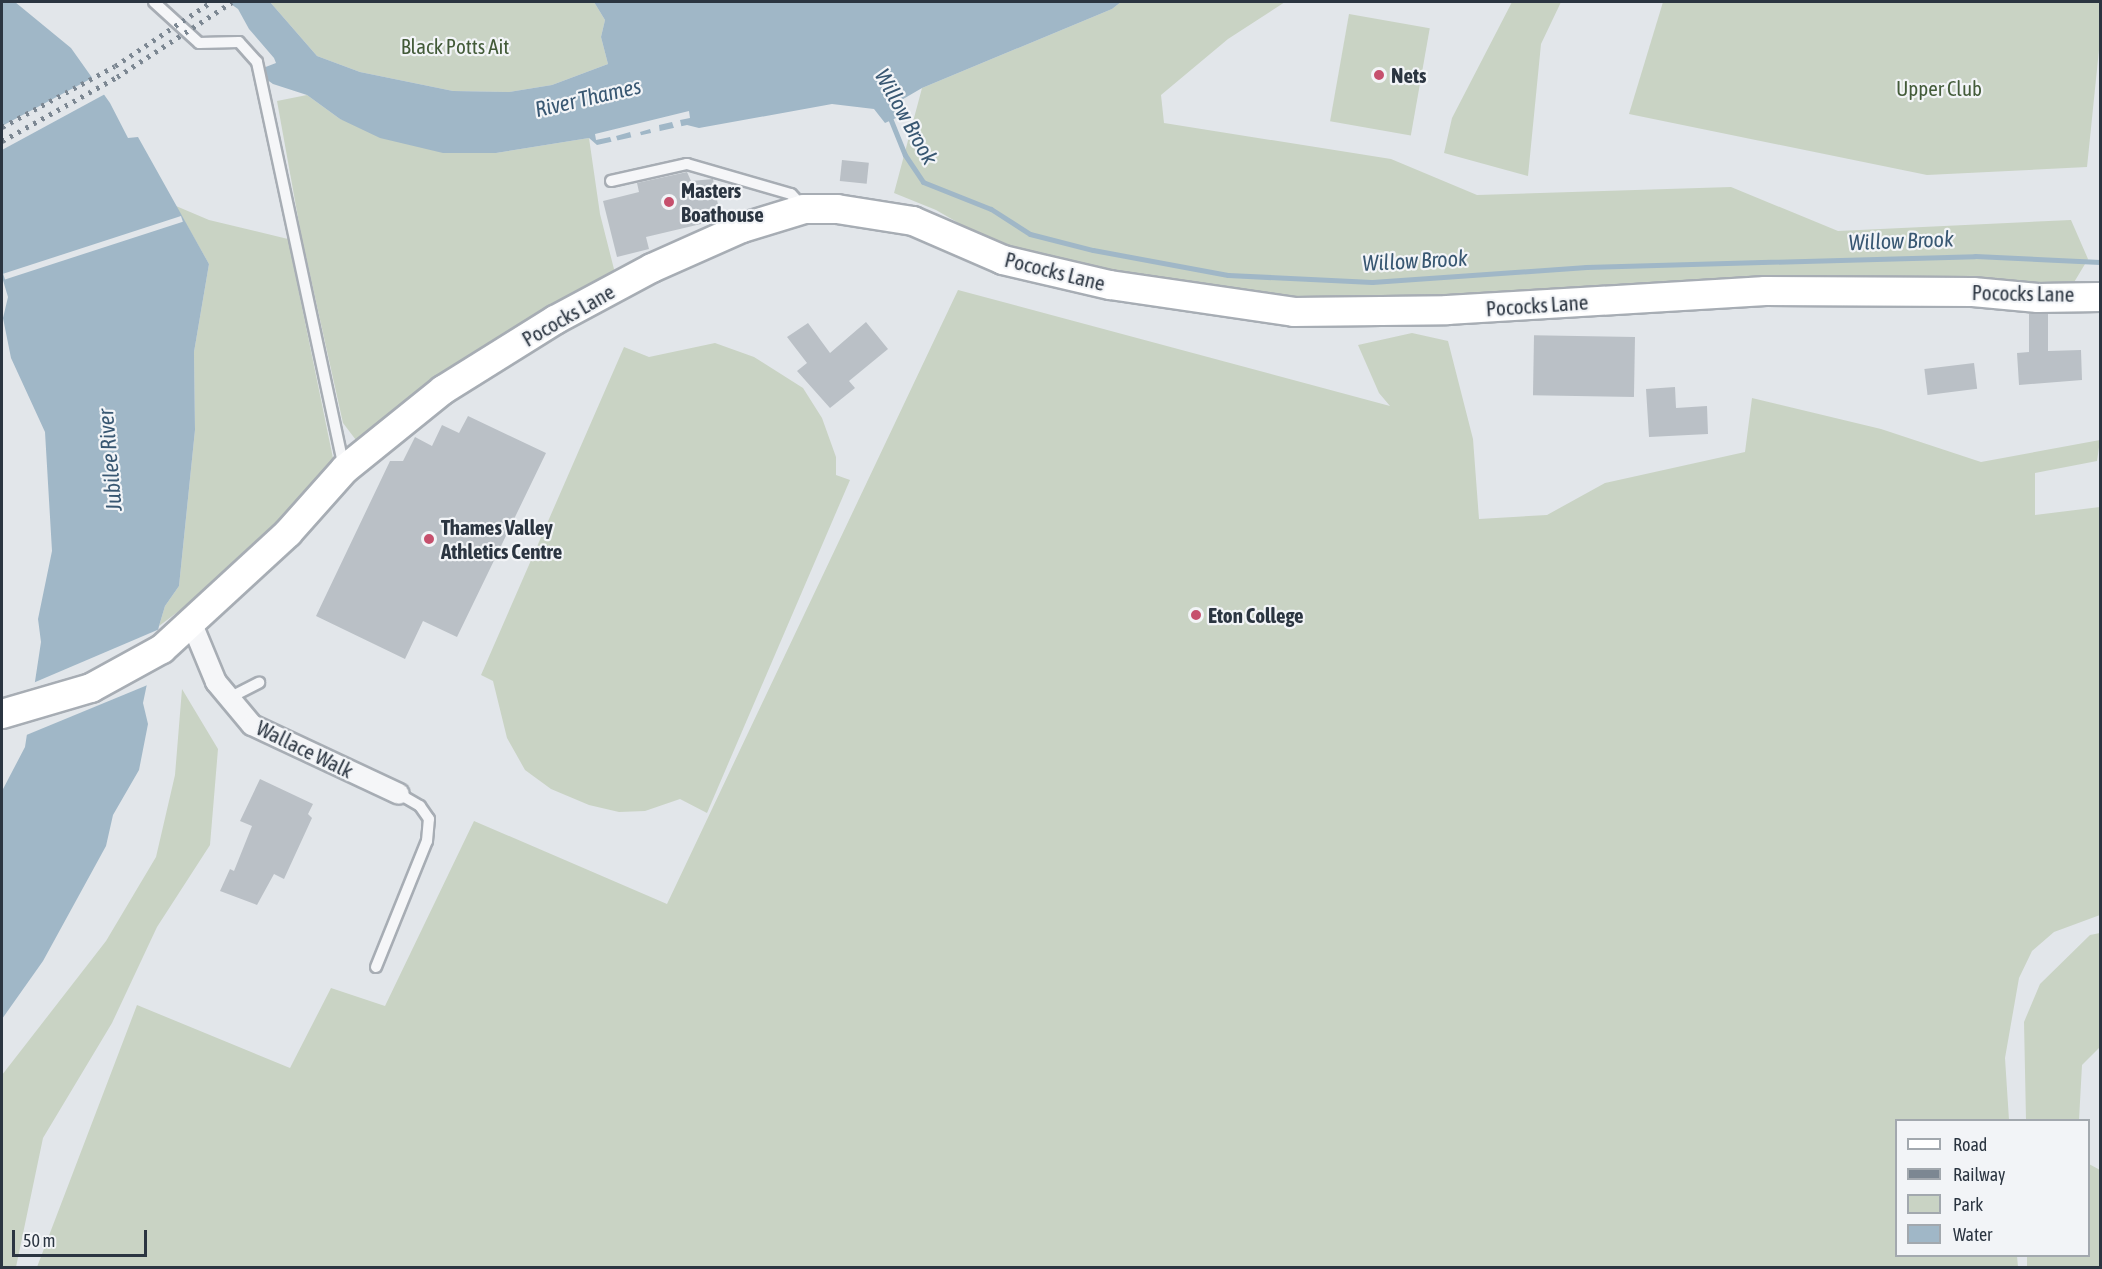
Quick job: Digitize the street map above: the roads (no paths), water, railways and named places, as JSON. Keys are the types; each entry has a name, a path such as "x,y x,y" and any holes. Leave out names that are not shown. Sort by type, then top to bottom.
{"main road":[{"name":"Pococks Lane","path":"6,713 91,688 162,649 192,624 288,533 345,469 443,390 555,320 652,268 742,228 804,208 837,208 913,220 1003,260 1110,285 1294,312 1447,310 1765,291 1973,292 2038,298 2088,294 2100,297"}],"street":[{"name":"Wallace Walk","path":"192,624 216,682 252,725 399,794"}],"lane":[{"path":"153,2 199,43 239,42 257,62 345,469"},
{"path":"611,181 687,164 791,194 804,208"},
{"path":"229,698 259,682"},
{"path":"376,968 427,841 429,819 420,806 399,794"}],"water":[{"name":"Jubilee River","path":"2,2 15,2 71,48 110,103 128,138 138,137 209,264 194,352 195,430 179,586 165,606 159,626 143,703 148,724 139,770 113,815 106,846 43,961 2,1019 2,791 25,747 41,642 38,619 52,551 45,432 11,358 3,318 8,297 2,277"},
{"name":"River Thames","path":"228,2 270,2 317,56 360,72 453,91 509,92 552,85 608,64 601,37 605,20 594,2 1121,2 1112,9 922,88 898,102 896,118 885,123 874,109 832,104 699,128 687,125 597,145 589,138 496,153 443,153 380,138 340,119 307,95 273,84 266,79 263,68 276,63 274,58 249,29 238,9"}],"waterway":[{"name":"Willow Brook","path":"888,113 905,155 923,182 991,209 1030,234 1093,250 1228,275 1372,282 1586,267 1975,256 2100,262"}],"railway":[{"path":"2,127 115,66 211,2"},
{"path":"2,141 117,77 232,2"}],"place":[{"name":"Nets","path":"1379,75"},
{"name":"Masters Boathouse","path":"669,202"},
{"name":"Thames Valley Athletics Centre","path":"429,539"},
{"name":"Eton College","path":"1196,615"}],"park label":[{"name":"Black Potts Ait","path":"455,46"},
{"name":"Upper Club","path":"1939,88"}]}
